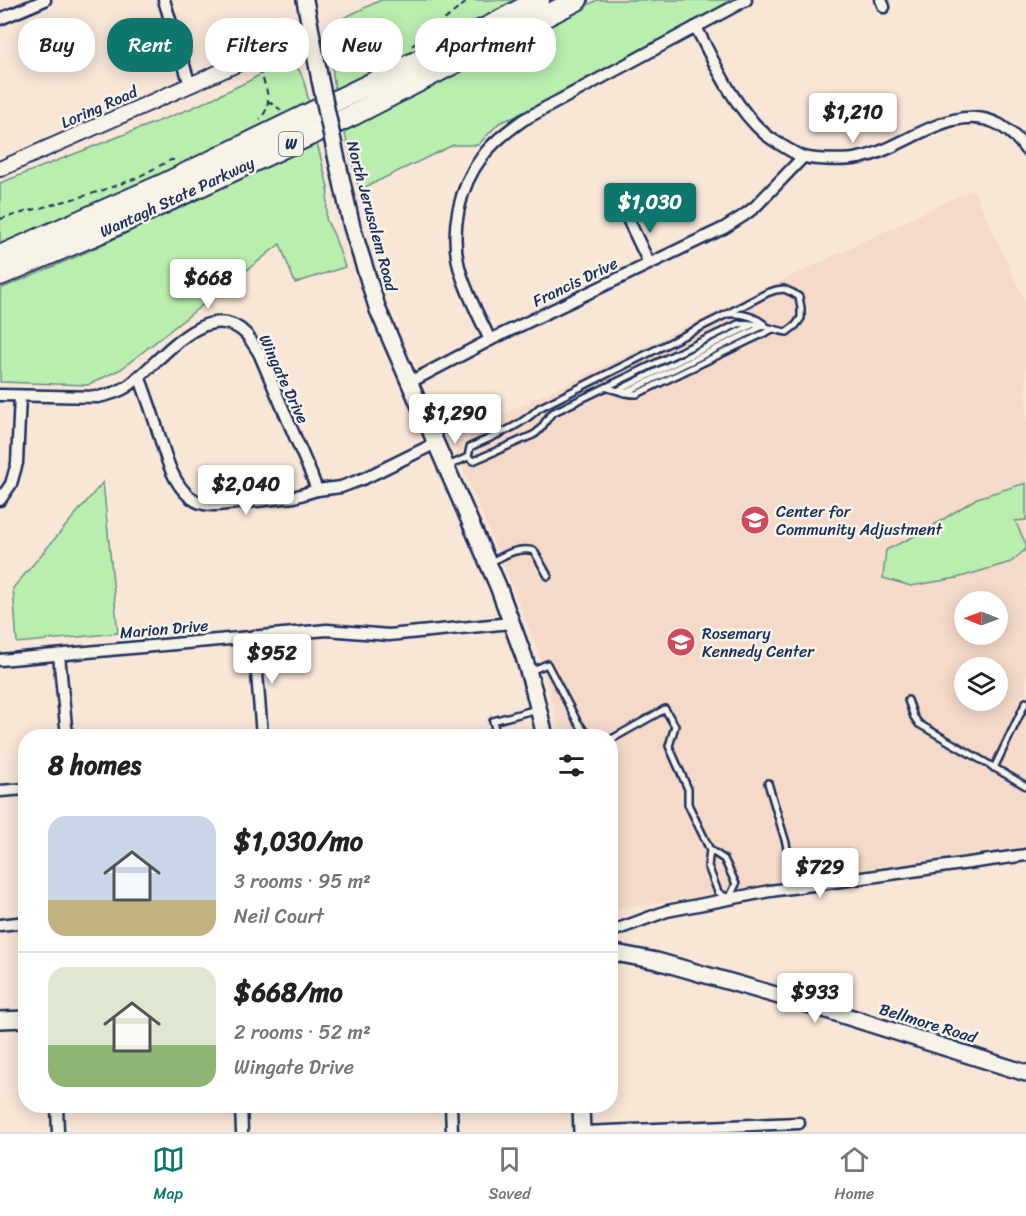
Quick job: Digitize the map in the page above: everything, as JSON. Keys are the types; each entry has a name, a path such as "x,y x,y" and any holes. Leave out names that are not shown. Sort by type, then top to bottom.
{"highway":[{"name":"Wantagh State Parkway","path":"0,256 162,185 490,26 538,0"},
{"name":"Wantagh State Parkway","path":"0,275 99,233 342,120 577,0"}],"main road":[{"name":"North Jerusalem Road","path":"305,0 352,227 378,310 488,563 529,672 543,729"},
{"name":"Bellmore Road","path":"618,954 657,961 814,1006 1026,1073"},
{"path":"0,1020 18,1019"},
{"path":"581,1113 582,1132"}],"street":[{"path":"0,19 45,0"},
{"path":"164,0 190,85"},
{"path":"490,340 465,287 456,246 457,223 462,198 469,179 481,158 495,142 523,120 746,0"},
{"path":"696,27 726,84 744,112 766,135 803,156 824,159 857,159 881,152 944,122 962,118 981,118 996,123 1014,135 1026,150"},
{"name":"Loring Road","path":"0,169 219,72"},
{"name":"Francis Drive","path":"410,382 490,340 724,228 755,207 803,156"},
{"path":"627,218 649,263"},
{"name":"Wingate Drive","path":"0,395 98,397 109,395 128,386 159,357 192,332 206,324 222,322 237,327 247,335 259,353 316,490"},
{"path":"139,376 171,470 180,487 198,502 217,505 294,497 316,490 341,487 365,478 436,442"},
{"path":"0,500 11,484 18,463 20,396"},
{"name":"Marion Drive","path":"0,660 327,630 389,635 511,623"},
{"path":"254,636 261,729"},
{"path":"58,655 66,729"},
{"path":"0,791 18,790"},
{"path":"618,929 667,911 729,899 1026,855"},
{"path":"0,924 18,923"},
{"path":"57,1113 58,1132"},
{"path":"241,1113 242,1132"},
{"path":"451,1113 452,1132"},
{"path":"582,1132 799,1123"}],"lane":[{"path":"784,289 799,297 801,318 787,332 754,324 738,324 552,413 540,430 533,435 473,461 468,457 470,447 518,424 539,408 767,293 784,289"},
{"path":"727,314 746,315 768,327"},
{"path":"622,392 754,324"},
{"path":"622,392 768,327"},
{"path":"606,388 629,395 637,394 768,327"},
{"path":"447,466 468,457"},
{"path":"488,563 525,548 534,551 548,576"},
{"path":"529,672 547,664 583,729"},
{"path":"908,700 919,724 1026,786"},
{"path":"994,768 1026,702"},
{"path":"496,729 494,721 538,709"},
{"path":"618,735 665,709 675,726 669,746 688,789 688,804 710,850 724,859 736,884 729,899 718,892 708,866 710,850"},
{"path":"768,783 786,843 794,888"}],"path":[{"path":"258,122 268,105 268,94 260,72"},
{"path":"0,219 98,192 134,179 171,160 185,159"}],"shaded area":[{"name":"Center for Community Adjustment","path":"973,189 1026,303 1026,846 618,909 618,729 559,729 534,640 451,439"}],"green space":[{"path":"381,0 524,0 489,18 415,18 415,56 403,62 403,18 344,18"},
{"path":"597,0 735,0 547,104 499,123 478,145 453,145 359,190 344,130 460,72 556,72 556,21"},
{"path":"264,72 300,72 310,109 0,245 0,183 192,108"},
{"path":"333,72 385,72 371,79 335,90"},
{"path":"317,143 328,187 326,219 345,267 295,283 280,244 121,369 88,385 0,382 0,289 78,256"},
{"path":"103,482 118,633 17,643 13,588"},
{"path":"1026,483 1026,520 1015,521 1026,544 1026,549 1011,562 957,578 911,586 883,578 886,550 923,532 977,498"}],"place":[{"name":"Center for Community Adjustment","path":"755,520"},
{"name":"Rosemary Kennedy Center","path":"681,642"}]}
